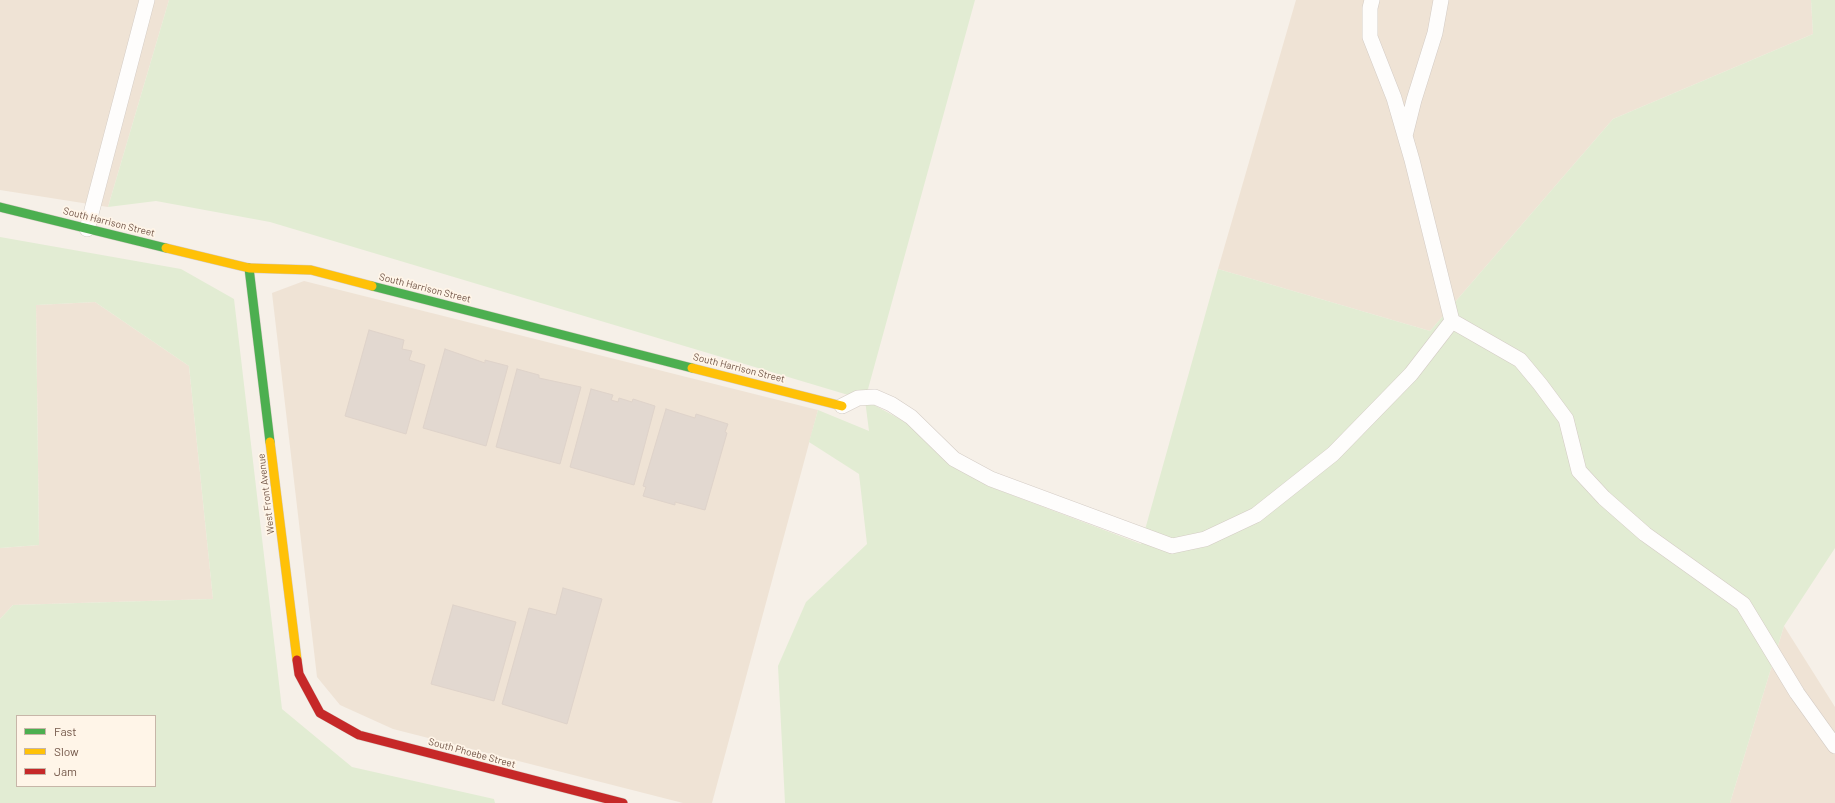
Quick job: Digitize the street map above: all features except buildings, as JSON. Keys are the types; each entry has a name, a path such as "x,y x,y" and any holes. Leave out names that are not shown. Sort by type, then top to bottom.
{"street":[{"name":"South Harrison Street","path":"0,208 249,268 311,270 842,406"},
{"name":"West Front Avenue","path":"249,268 299,674 320,713"},
{"name":"South Phoebe Street","path":"320,713 359,735 623,803"}],"lane":[{"path":"87,228 147,0"},
{"path":"1372,0 1370,8 1370,37 1394,98 1452,321 1520,360 1566,419 1579,471 1604,498 1645,534 1743,604 1797,693 1835,746"},
{"path":"1405,137 1414,100 1435,32 1441,0"},
{"path":"842,406 858,398 875,397 891,404 911,417 954,458 991,479 1172,546 1206,539 1256,515 1334,454 1411,374 1452,321"}],"shaded area":[{"path":"0,0 169,0 108,207 0,190"},
{"path":"1296,0 1811,0 1813,34 1613,119 1430,331 1218,269"},
{"path":"304,281 818,410 712,803 683,803 393,729 340,705 317,677 272,293"},
{"path":"95,302 189,366 213,599 13,605 0,619 0,548 39,545 36,305"},
{"path":"1784,626 1835,707 1835,803 1730,803"}],"green space":[{"path":"169,0 975,0 865,400 270,222 156,201 108,207"},
{"path":"1811,0 1835,0 1835,548 1784,626 1730,803 785,803 778,666 806,602 867,544 859,474 809,442 818,410 869,431 865,400 907,423 951,463 988,486 1141,544 1218,269 1430,331 1613,119 1813,34"},
{"path":"0,237 181,269 234,299 282,709 352,767 494,799 495,803 0,803 0,619 13,605 213,599 189,366 95,302 36,305 39,545 0,548"}],"traffic: fast":[{"path":"0,207 166,248"},
{"path":"249,268 270,442"},
{"path":"372,286 692,368"}],"traffic: slow":[{"path":"166,248 249,268 311,270 372,286"},
{"path":"692,368 842,406"},
{"path":"270,442 297,660"}],"traffic: jam":[{"path":"297,660 299,674 320,713 359,735 623,803"}]}
